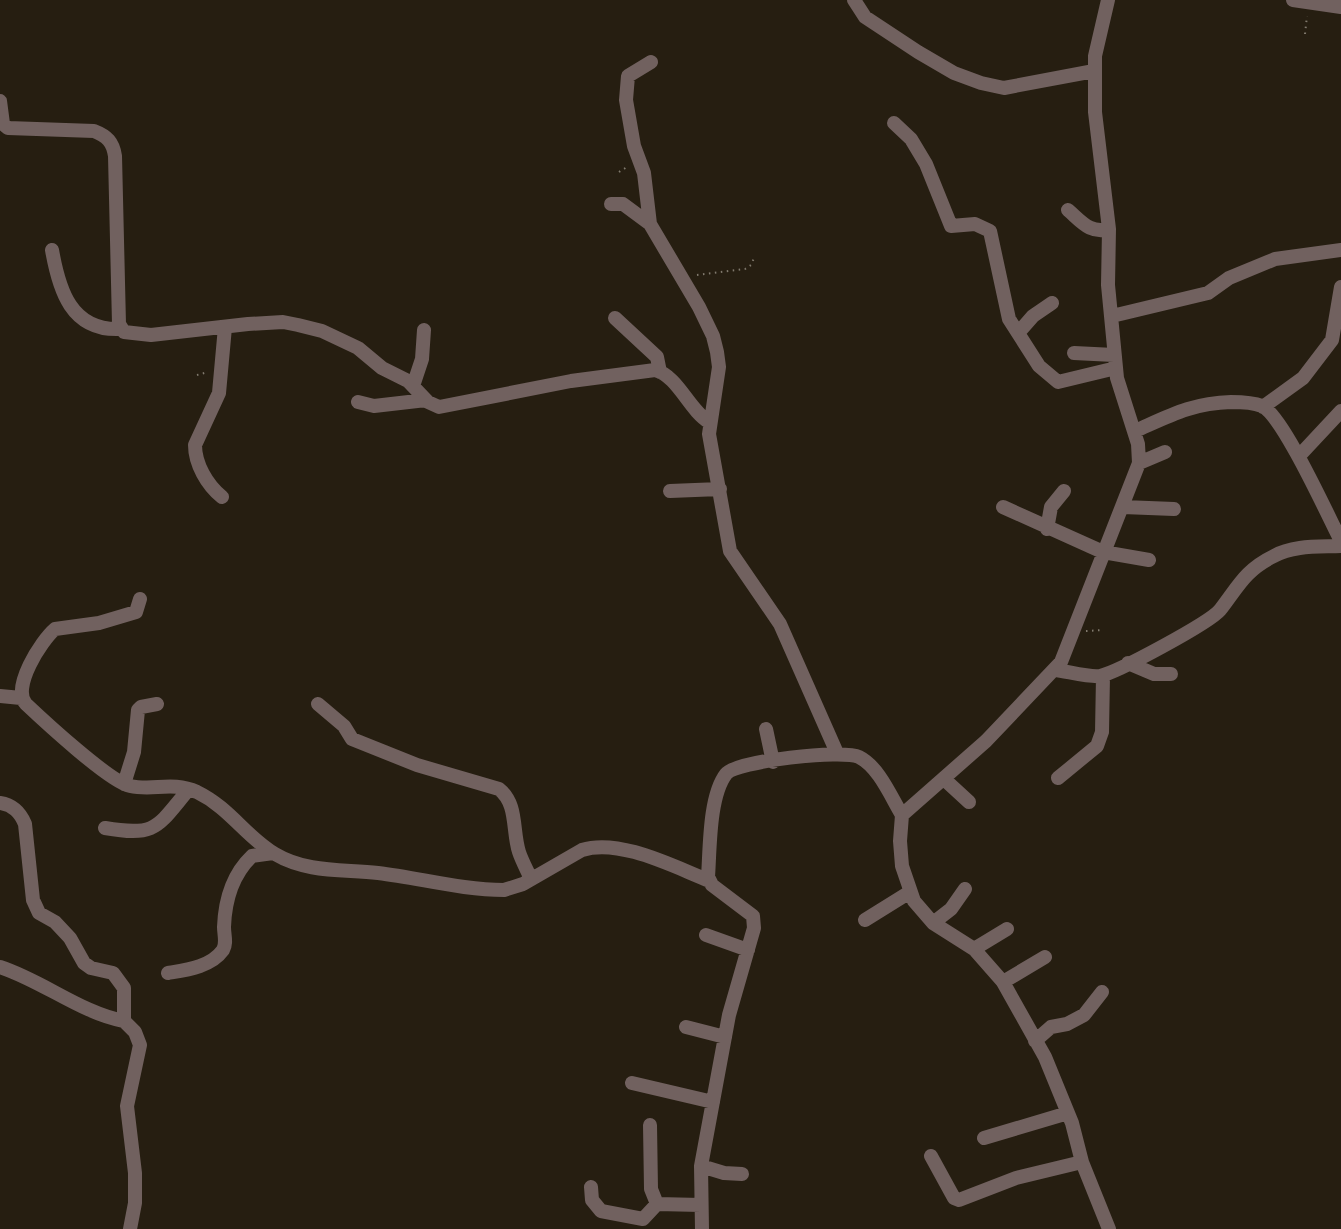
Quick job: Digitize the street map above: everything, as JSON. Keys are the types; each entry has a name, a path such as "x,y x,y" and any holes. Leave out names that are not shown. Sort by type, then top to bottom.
{"street":[{"path":"854,0 865,17 918,52 954,73 981,83 1004,88 1094,71"},
{"path":"902,815 944,779 1055,670 1075,632 1103,552 1139,463 1135,431 1115,362 1107,257 1109,229 1097,133 1094,71 1098,35 1108,0"},
{"path":"1293,0 1341,7"},
{"path":"650,224 644,173 634,146 626,86 628,76 651,62"},
{"path":"0,100 3,124 8,128 94,131 105,135 111,141 115,156 120,329"},
{"path":"894,123 911,139 926,164 947,221 951,226 975,224 990,231 1000,266 1005,308 1039,366 1058,382 1115,362"},
{"path":"611,204 623,204 650,224 713,336 719,367 715,405 709,422 730,551 780,624 837,753"},
{"path":"1068,210 1089,229 1098,232 1109,229"},
{"path":"52,250 58,284 63,297 73,309 103,330 120,329 128,333 151,335 283,322 322,331 358,348 382,368 408,381 426,400"},
{"path":"1112,316 1208,293 1229,278 1275,259 1341,250"},
{"path":"1263,407 1303,378 1332,340 1341,287"},
{"path":"1018,333 1033,316 1052,303"},
{"path":"615,318 657,357 660,372 700,417 709,422"},
{"path":"222,497 211,488 203,474 195,453 195,445 219,393 225,327"},
{"path":"413,386 422,359 424,330"},
{"path":"1074,353 1115,362"},
{"path":"358,402 374,406 426,400 445,407 572,381 641,370 660,372"},
{"path":"1135,431 1198,404 1248,402 1263,407 1271,413 1299,456 1341,541"},
{"path":"1299,456 1341,411"},
{"path":"1139,463 1165,452"},
{"path":"670,490 720,489"},
{"path":"1047,529 1051,507 1064,490"},
{"path":"1003,507 1047,529 1103,552 1149,560"},
{"path":"1123,507 1174,509"},
{"path":"1055,670 1091,676 1103,675 1214,615 1234,587 1261,563 1276,554 1294,549 1341,546"},
{"path":"21,698 20,690 25,674 55,629 124,617 136,612 140,599"},
{"path":"1128,663 1154,674 1172,674"},
{"path":"1058,778 1097,746 1102,732 1103,675"},
{"path":"0,696 21,698 73,747 123,784 138,787 175,785 189,789 228,811 273,853 289,861 330,870 380,873 493,890 512,888 582,850 591,848 645,855 710,881 753,916 754,928 725,1037 701,1166 702,1229"},
{"path":"123,784 134,752 138,710 141,706 157,704"},
{"path":"318,704 358,742 417,765 499,789 506,794 511,805 519,850 531,879"},
{"path":"766,729 772,762"},
{"path":"710,881 710,857 718,787 728,771 743,766 837,753 855,755 871,765 902,815 900,841 902,866 919,909 933,923 974,949 1003,982 1045,1057 1068,1113 1082,1162 1109,1229"},
{"path":"944,779 969,802"},
{"path":"105,828 135,833 147,831 160,823 189,789"},
{"path":"0,803 12,806 22,815 36,909 65,932 84,963 91,968 113,973 124,988 123,1021"},
{"path":"168,974 192,968 221,952 225,943 225,916 232,880 252,856 273,853"},
{"path":"933,923 951,909 965,889"},
{"path":"865,920 910,891"},
{"path":"974,949 1006,929"},
{"path":"706,935 748,950"},
{"path":"1003,982 1045,957"},
{"path":"0,967 55,990 102,1017 123,1021 135,1032 140,1045 127,1106 135,1173 135,1203 130,1229"},
{"path":"1035,1041 1051,1027 1067,1024 1084,1015 1102,992"},
{"path":"686,1027 725,1037"},
{"path":"632,1083 713,1102"},
{"path":"984,1138 1068,1113"},
{"path":"650,1125 650,1183 657,1204"},
{"path":"931,1156 954,1198 959,1200 1016,1178 1082,1162"},
{"path":"701,1166 724,1173 742,1174"},
{"path":"591,1187 592,1200 601,1211 643,1219 657,1204 701,1205"}],"path":[{"path":"1305,34 1308,4"},
{"path":"684,282 711,272 745,269 751,265 754,258"}]}
